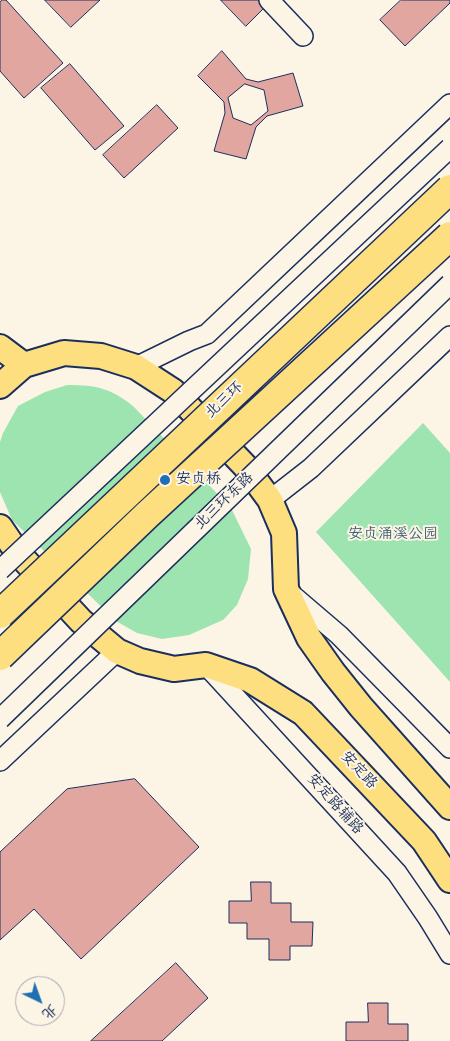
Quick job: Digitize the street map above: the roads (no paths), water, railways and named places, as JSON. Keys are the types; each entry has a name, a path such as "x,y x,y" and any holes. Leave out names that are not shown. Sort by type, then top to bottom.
{"highway":[{"name":"北三环","path":"0,614 450,189"},
{"name":"北三环","path":"0,656 146,515 450,236"}],"main road":[{"path":"0,347 24,365"},
{"path":"0,386 24,365 64,352 101,356 136,367 173,391 245,466 270,500 284,533 286,589 304,628 333,672 361,707 450,807"},
{"path":"0,527 16,552 81,621 117,651 140,661 174,669 206,665"},
{"name":"安定路","path":"206,665 250,680 303,713 424,841 450,880"}],"street":[{"path":"269,0 303,36"},
{"path":"136,367 207,334 450,104"},
{"path":"0,570 450,148"},
{"name":"北三环东路","path":"0,719 450,284"},
{"path":"270,500 312,468 450,336"},
{"path":"286,589 339,635 450,748"},
{"path":"0,761 117,651"},
{"name":"安定路辅路","path":"206,665 397,873 450,954"}],"place":[{"name":"安贞桥","path":"165,480"}],"park label":[{"name":"安贞涌溪公园","path":"393,535"}]}
